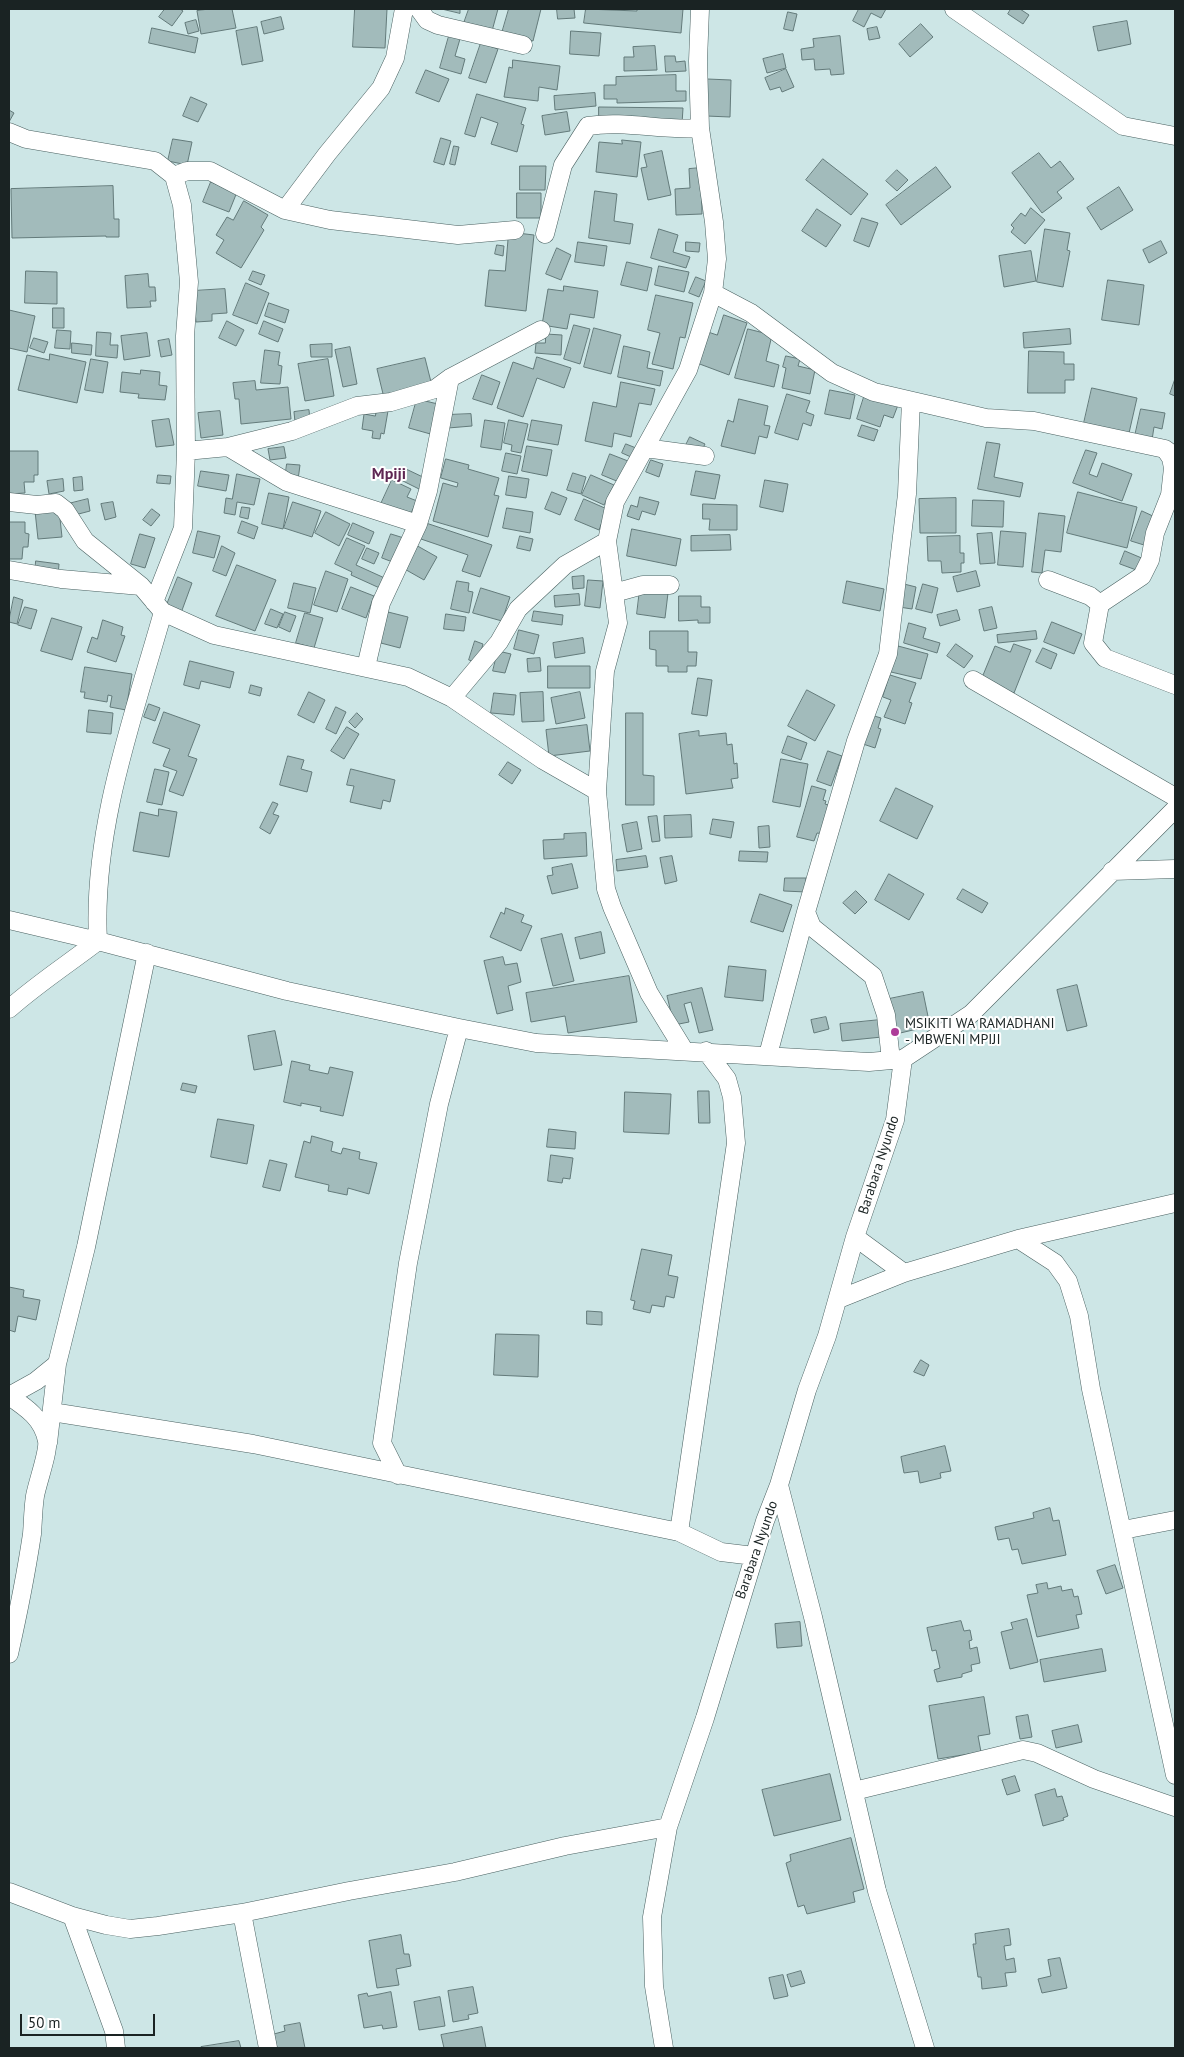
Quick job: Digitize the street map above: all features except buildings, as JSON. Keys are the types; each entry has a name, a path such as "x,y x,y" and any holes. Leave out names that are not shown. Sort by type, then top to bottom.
{"street":[{"path":"285,210 327,154 381,88 395,58 404,9"},
{"path":"419,9 427,20 438,26 523,45"},
{"path":"684,1050 649,993 612,907 606,889 597,791 605,671 618,623 607,541 615,502 688,370 713,293 717,259 714,222 700,128 698,61 700,9"},
{"path":"954,9 1123,126 1175,136"},
{"path":"545,234 563,166 588,126 607,123 677,130 700,128"},
{"path":"9,132 26,139 156,161 174,176 182,206 189,282 185,336 186,451 183,528 158,607 110,796 96,908 98,941"},
{"path":"174,176 187,171 210,171 285,210 330,220 458,236 515,230"},
{"path":"713,293 751,313 832,373 874,392 986,418 1034,421 1170,453 1174,468 1170,495 1155,533 1150,560 1142,576 1100,604 1093,643 1105,658 1175,685"},
{"path":"186,451 228,447 292,431 356,406 391,402 435,388 450,378 541,330"},
{"path":"366,666 381,603 418,524 428,491 450,378"},
{"path":"768,1055 806,912 856,741 888,654 907,494 911,401"},
{"path":"228,447 287,482 418,524"},
{"path":"645,448 705,456"},
{"path":"9,502 37,505 56,503 65,510 85,541 140,586 158,607 214,635 366,666 408,677 452,698 544,760 597,791"},
{"path":"452,698 499,642 518,609 565,565 607,541"},
{"path":"9,570 60,580 140,586"},
{"path":"1048,580 1090,596 1100,604"},
{"path":"614,593 643,585 670,585"},
{"path":"973,680 1175,797"},
{"path":"9,920 147,953 287,991 459,1028 536,1042 869,1062 897,1060 972,1014 1175,809"},
{"path":"1112,871 1175,869"},
{"name":"Barabara Nyundo","path":"664,2048 654,1986 652,1917 668,1827 705,1718 764,1521 779,1485 807,1390 839,1299 854,1237 895,1120 897,1060 886,1015 873,976 812,927 806,912"},
{"path":"9,1009 36,985 64,968 98,941"},
{"path":"9,1654 32,1534 35,1497 48,1443 58,1364 86,1247 147,953"},
{"path":"361,1468 382,1443 408,1263 439,1104 459,1028"},
{"path":"679,1532 736,1143 732,1097 727,1079 706,1052"},
{"path":"839,1299 904,1272 1018,1239 1175,1203"},
{"path":"854,1237 904,1272"},
{"path":"1018,1239 1054,1262 1068,1280 1079,1316 1091,1389 1175,1775"},
{"path":"48,1443 42,1424 26,1407 9,1396 36,1381 58,1364"},
{"path":"52,1412 253,1444 361,1468 679,1532 721,1552 754,1556"},
{"path":"382,1443 398,1475"},
{"path":"779,1485 854,1791 876,1891 925,2048"},
{"path":"1123,1530 1175,1520"},
{"path":"854,1791 1023,1750 1037,1753 1094,1779 1175,1807"},
{"path":"9,1892 72,1916 130,1929 242,1913 455,1872 565,1846 668,1827"},
{"path":"242,1913 268,2048"},
{"path":"72,1916 114,2031 116,2048"}],"place":[{"name":"MSIKITI WA RAMADHANI - MBWENI MPIJI","path":"895,1032"}],"district":[{"name":"Mpiji","path":"389,474"}]}
